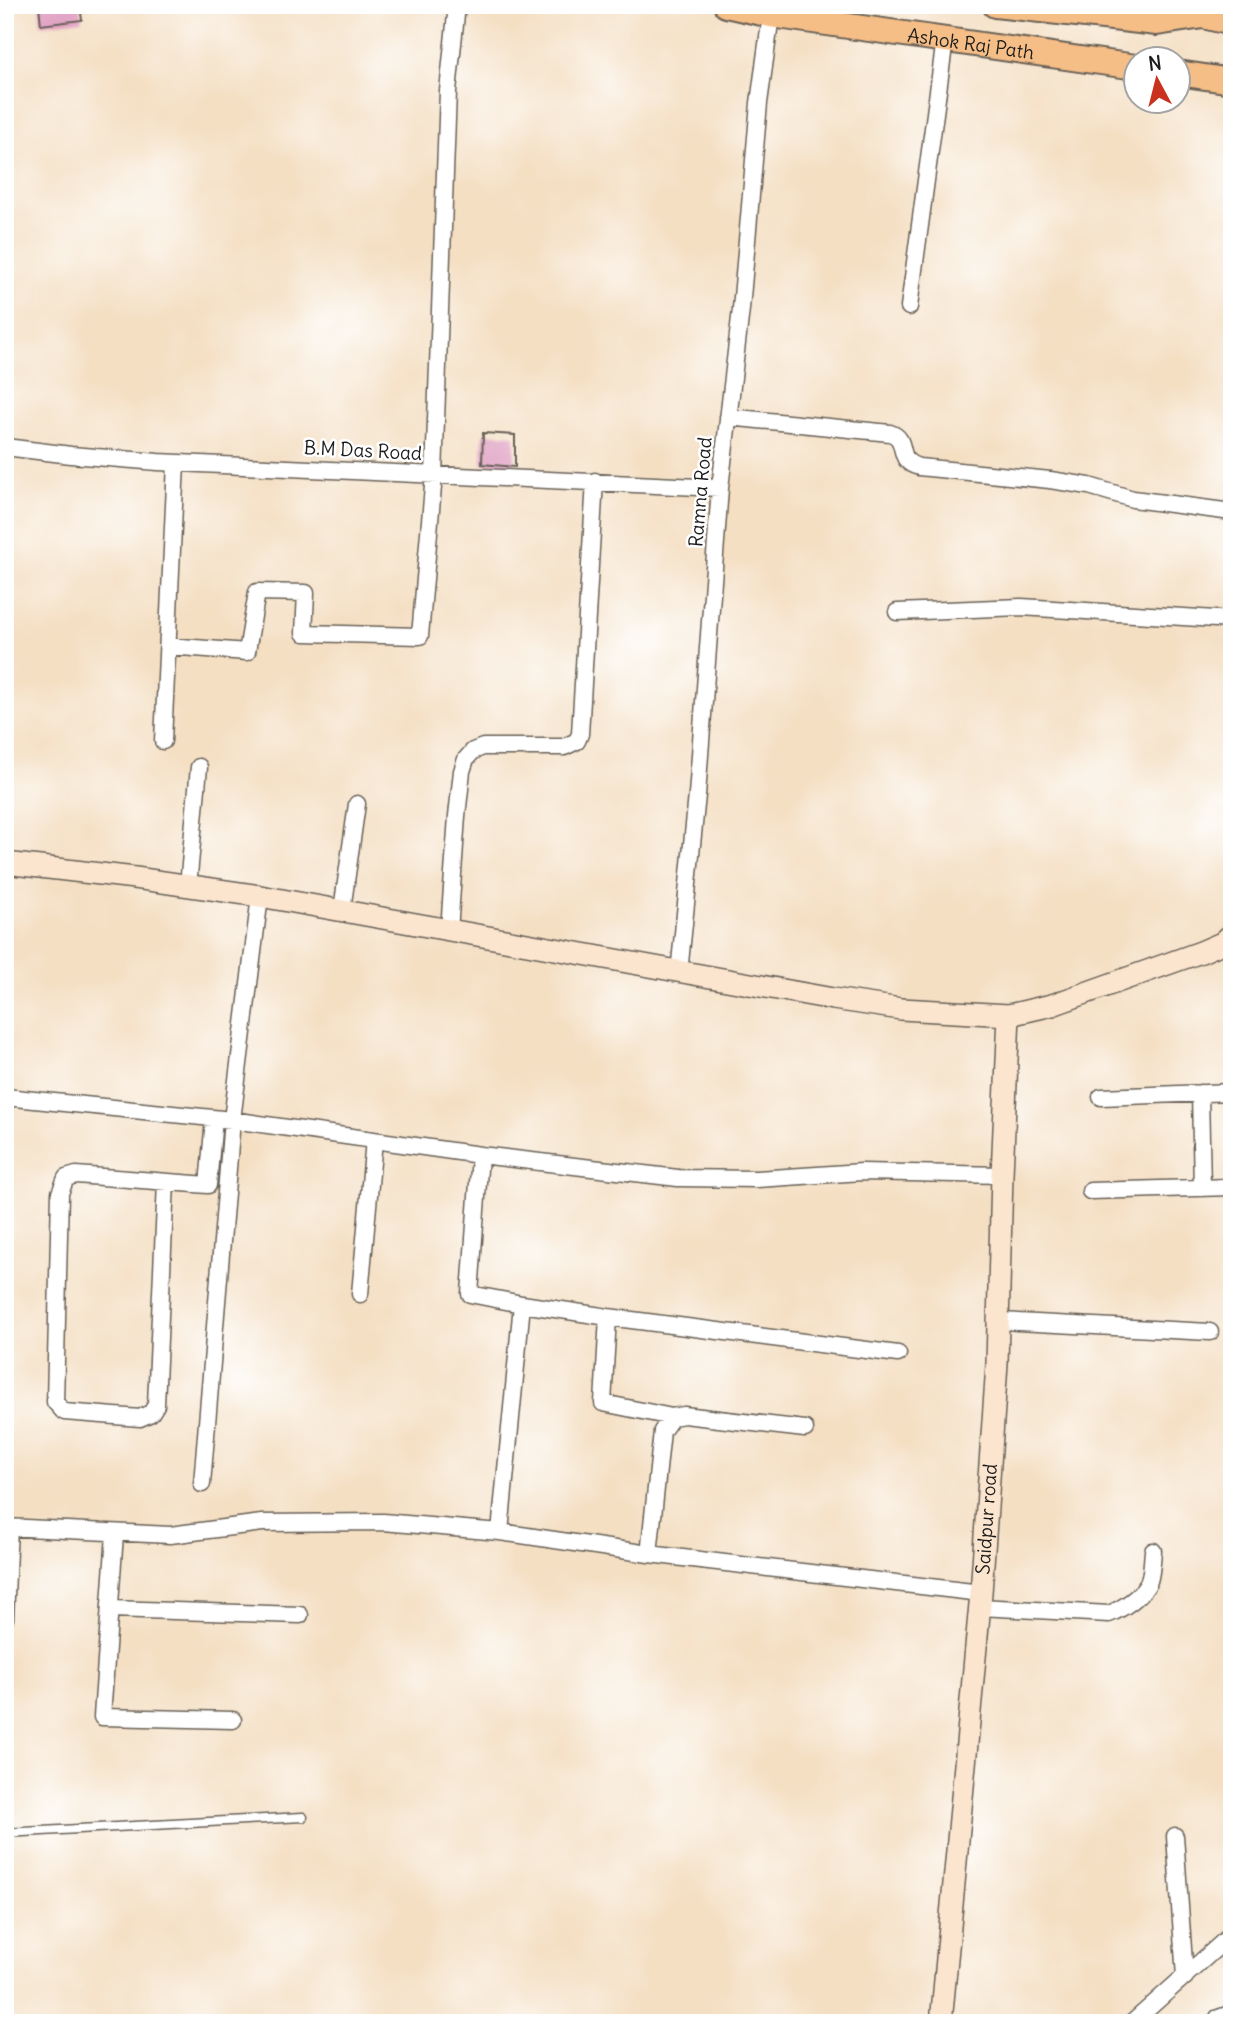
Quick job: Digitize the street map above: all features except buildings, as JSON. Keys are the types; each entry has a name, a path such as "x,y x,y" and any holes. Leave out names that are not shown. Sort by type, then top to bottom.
{"main road":[{"name":"Ashok Raj Path","path":"726,5 771,15 1122,65"},
{"path":"995,5 1157,10 1232,23"},
{"path":"1192,75 1232,80"},
{"path":"5,863 188,886 342,910 679,973 901,1009 1009,1015 1052,1005 1228,941"},
{"name":"Saidpur road","path":"941,2023 980,1600 1000,1321 1002,1175 1009,1015"}],"street":[{"path":"168,646 247,652 257,592 306,593 304,633 420,636 434,475 448,91 457,5"},
{"name":"Ramna Road","path":"679,973 697,795 720,488 750,227 759,103 771,15"},
{"path":"909,307 945,39"},
{"path":"728,417 890,433 897,435 901,441 905,460 919,467 1050,480 1089,486 1133,499 1232,512"},
{"name":"B.M Das Road","path":"5,447 176,463 720,488"},
{"path":"163,741 176,463"},
{"path":"449,931 457,816 462,771 467,759 473,751 483,747 572,746 580,734 595,481"},
{"path":"897,612 1021,607 1232,620"},
{"path":"188,886 199,767"},
{"path":"342,910 357,804"},
{"path":"202,1484 232,1120 260,897"},
{"path":"1101,1097 1232,1092"},
{"path":"1200,1093 1202,1188"},
{"path":"5,1097 232,1120 480,1155 678,1178 757,1179 862,1172 1002,1175"},
{"path":"166,1182 156,1405 151,1413 140,1418 64,1412 55,1402 60,1193 66,1178 76,1175 208,1185 214,1119"},
{"path":"359,1293 374,1140"},
{"path":"480,1155 470,1294 608,1317 898,1354"},
{"path":"1090,1191 1232,1187"},
{"path":"500,1532 522,1304"},
{"path":"608,1317 603,1403 673,1417 684,1415 805,1429"},
{"path":"1000,1321 1210,1332"},
{"path":"649,1554 662,1431 673,1417"},
{"path":"5,1619 7,1527 170,1535 275,1523 383,1522 500,1532 980,1600 1109,1614 1118,1611 1138,1595 1149,1582 1153,1551"},
{"path":"115,1534 102,1717 233,1720"},
{"path":"110,1609 300,1615"},
{"path":"1175,1836 1185,1977"},
{"path":"1132,2023 1232,1934"}],"lane":[{"path":"5,1833 303,1817"},
{"path":"1212,2023 1215,2015 1232,2009"}]}
